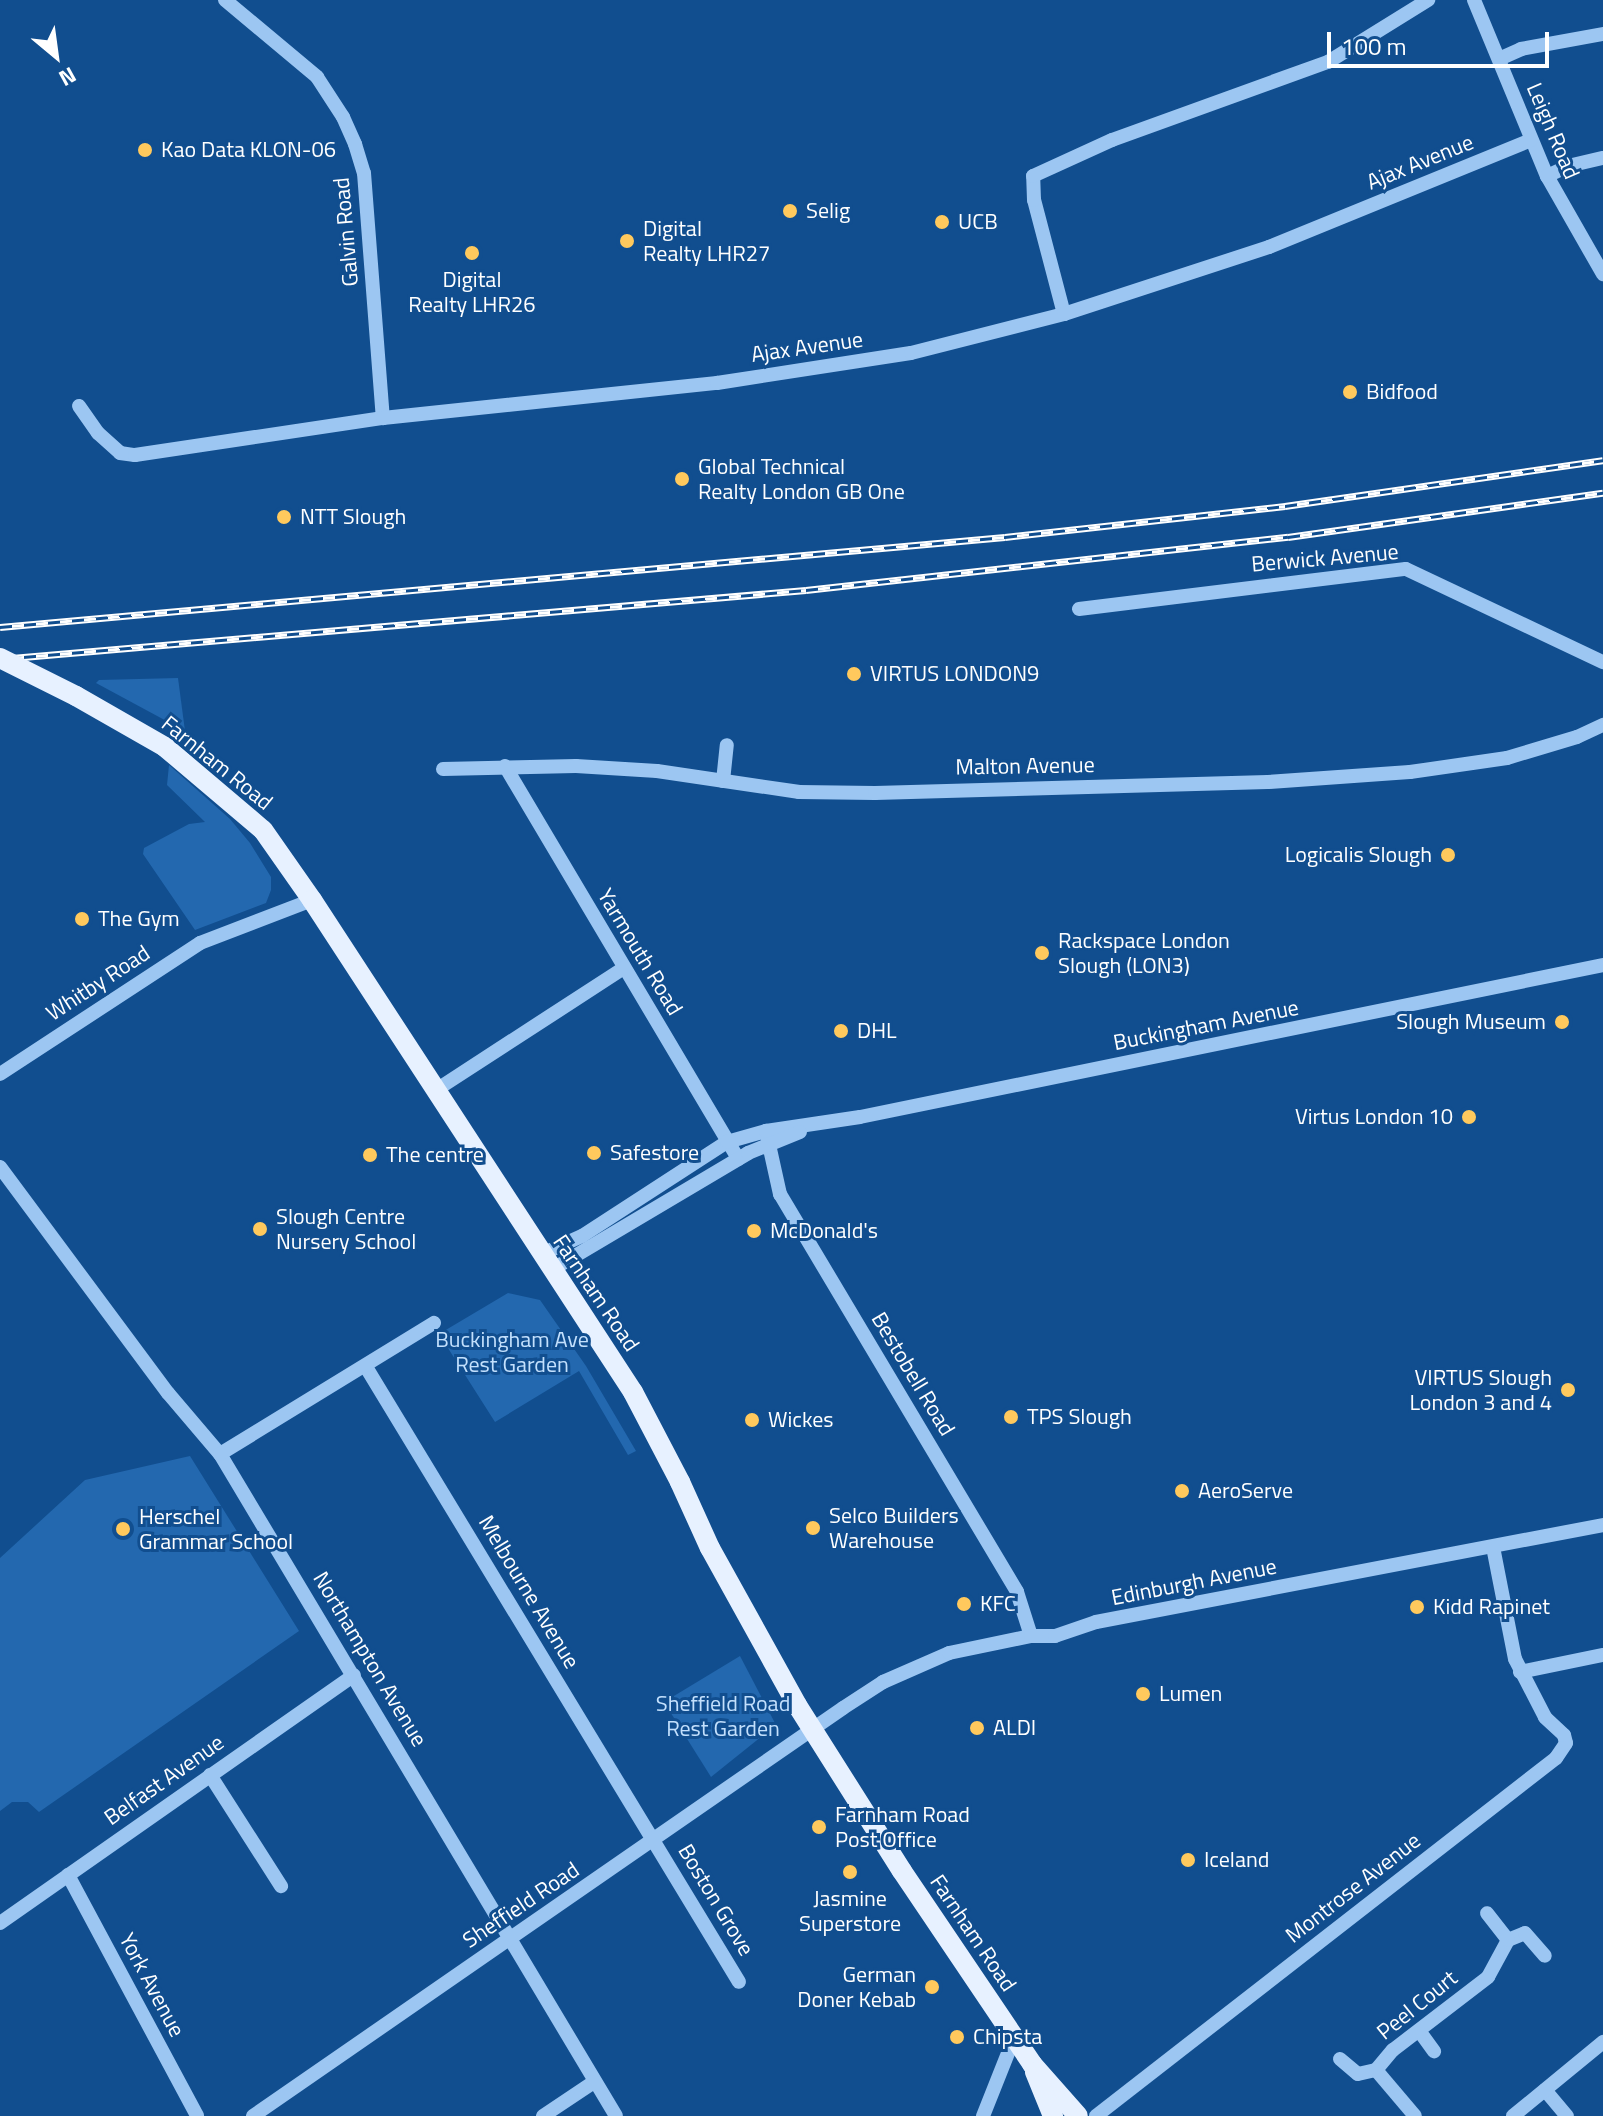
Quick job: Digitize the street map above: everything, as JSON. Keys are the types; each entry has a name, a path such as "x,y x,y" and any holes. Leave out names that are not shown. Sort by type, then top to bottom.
{"main road":[{"name":"Farnham Road","path":"0,658 76,696 165,747 263,830 312,900 633,1392 710,1548 813,1731 1014,2038 1032,2064 1078,2116"},
{"name":"Farnham Road","path":"1032,2064 1053,2116"}],"street":[{"name":"Galvin Road","path":"225,0 317,77 343,117 355,144 364,173 383,418"},
{"path":"1064,314 1034,200 1033,176 1112,140 1328,62 1428,0"},
{"name":"Leigh Road","path":"1474,0 1547,176 1603,274"},
{"path":"1499,59 1521,49 1603,34"},
{"name":"Ajax Avenue","path":"79,406 98,433 120,453 135,455 383,418 825,368 911,353 1064,314 1269,247 1531,140"},
{"path":"1547,176 1568,166 1603,158"},
{"name":"Berwick Avenue","path":"1079,609 1406,569 1603,662"},
{"name":"Malton Avenue","path":"443,769 505,766 643,770 799,792 875,793 1268,782 1410,772 1507,758 1577,737 1603,725"},
{"path":"723,781 727,745"},
{"name":"Yarmouth Road","path":"505,766 738,1159"},
{"name":"Whitby Road","path":"0,1074 200,943 312,900"},
{"name":"Buckingham Avenue","path":"547,1261 727,1142 768,1138 817,1125 1603,965"},
{"path":"436,1090 624,968"},
{"name":"Buckingham Avenue","path":"547,1261 738,1159 768,1138"},
{"name":"Bestobell Road","path":"768,1138 780,1194 1017,1592 1031,1636"},
{"name":"Northampton Avenue","path":"0,1167 168,1393 220,1454 616,2116"},
{"path":"220,1454 434,1323"},
{"name":"Melbourne Avenue","path":"366,1367 655,1840"},
{"name":"Edinburgh Avenue","path":"813,1731 883,1682 949,1653 1031,1636 1055,1636 1096,1622 1603,1525"},
{"name":"Montrose Avenue","path":"1096,2116 1556,1758 1566,1743 1564,1735 1545,1717 1520,1672 1493,1547"},
{"path":"1520,1672 1603,1655"},
{"name":"Belfast Avenue","path":"0,1923 354,1675"},
{"name":"Sheffield Road","path":"253,2116 813,1731"},
{"path":"210,1775 281,1886"},
{"name":"Boston Grove","path":"655,1840 739,1982"},
{"name":"York Avenue","path":"68,1875 197,2116"},
{"path":"1487,1913 1508,1940 1525,1933 1545,1956"},
{"name":"Peel Court","path":"1340,2059 1358,2074 1376,2070 1393,2050 1488,1977 1508,1940"},
{"path":"1420,2032 1434,2051"},
{"path":"983,2116 1014,2038"},
{"path":"1513,2116 1603,2042"},
{"path":"1376,2070 1415,2116"},
{"path":"543,2116 594,2082"},
{"path":"1545,2090 1567,2116"}],"green space":[{"path":"178,678 185,731 96,683 99,680"},
{"path":"169,765 230,819 250,843 271,877 271,890 266,903 195,930 143,854 144,848 189,824 205,822 167,785"},
{"name":"Buckingham Ave Rest Garden","path":"508,1293 540,1300 586,1366 636,1451 628,1455 579,1371 495,1422 439,1334"},
{"name":"Herschel Grammar School","path":"190,1456 299,1631 39,1812 28,1802 12,1802 0,1811 0,1558 85,1480"},
{"name":"Sheffield Road Rest Garden","path":"740,1656 776,1725 711,1777 664,1702"}],"railway":[{"path":"0,627 1005,537 1285,506 1603,460"},
{"path":"0,659 806,590 1288,537 1603,493"}],"place":[{"name":"Kao Data KLON-06","path":"145,150"},
{"name":"Selig","path":"790,211"},
{"name":"UCB","path":"942,222"},
{"name":"Digital Realty LHR27","path":"627,241"},
{"name":"Digital Realty LHR26","path":"472,253"},
{"name":"Bidfood","path":"1350,392"},
{"name":"Global Technical Realty London GB One","path":"682,479"},
{"name":"NTT Slough","path":"284,517"},
{"name":"VIRTUS LONDON9","path":"854,674"},
{"name":"Logicalis Slough","path":"1448,855"},
{"name":"The Gym","path":"82,919"},
{"name":"Rackspace London Slough (LON3)","path":"1042,953"},
{"name":"Slough Museum","path":"1562,1022"},
{"name":"DHL","path":"841,1031"},
{"name":"Virtus London 10","path":"1469,1117"},
{"name":"Safestore","path":"594,1153"},
{"name":"The centre","path":"370,1155"},
{"name":"Slough Centre Nursery School","path":"260,1229"},
{"name":"McDonald's","path":"754,1231"},
{"name":"VIRTUS Slough London 3 and 4","path":"1568,1390"},
{"name":"TPS Slough","path":"1011,1417"},
{"name":"Wickes","path":"752,1420"},
{"name":"AeroServe","path":"1182,1491"},
{"name":"Selco Builders Warehouse","path":"813,1528"},
{"name":"Herschel Grammar School","path":"123,1529"},
{"name":"KFC","path":"964,1604"},
{"name":"Kidd Rapinet","path":"1417,1607"},
{"name":"Lumen","path":"1143,1694"},
{"name":"ALDI","path":"977,1728"},
{"name":"Farnham Road Post Office","path":"819,1827"},
{"name":"Iceland","path":"1188,1860"},
{"name":"Jasmine Superstore","path":"850,1872"},
{"name":"German Doner Kebab","path":"932,1987"},
{"name":"Chipsta","path":"957,2037"}]}
